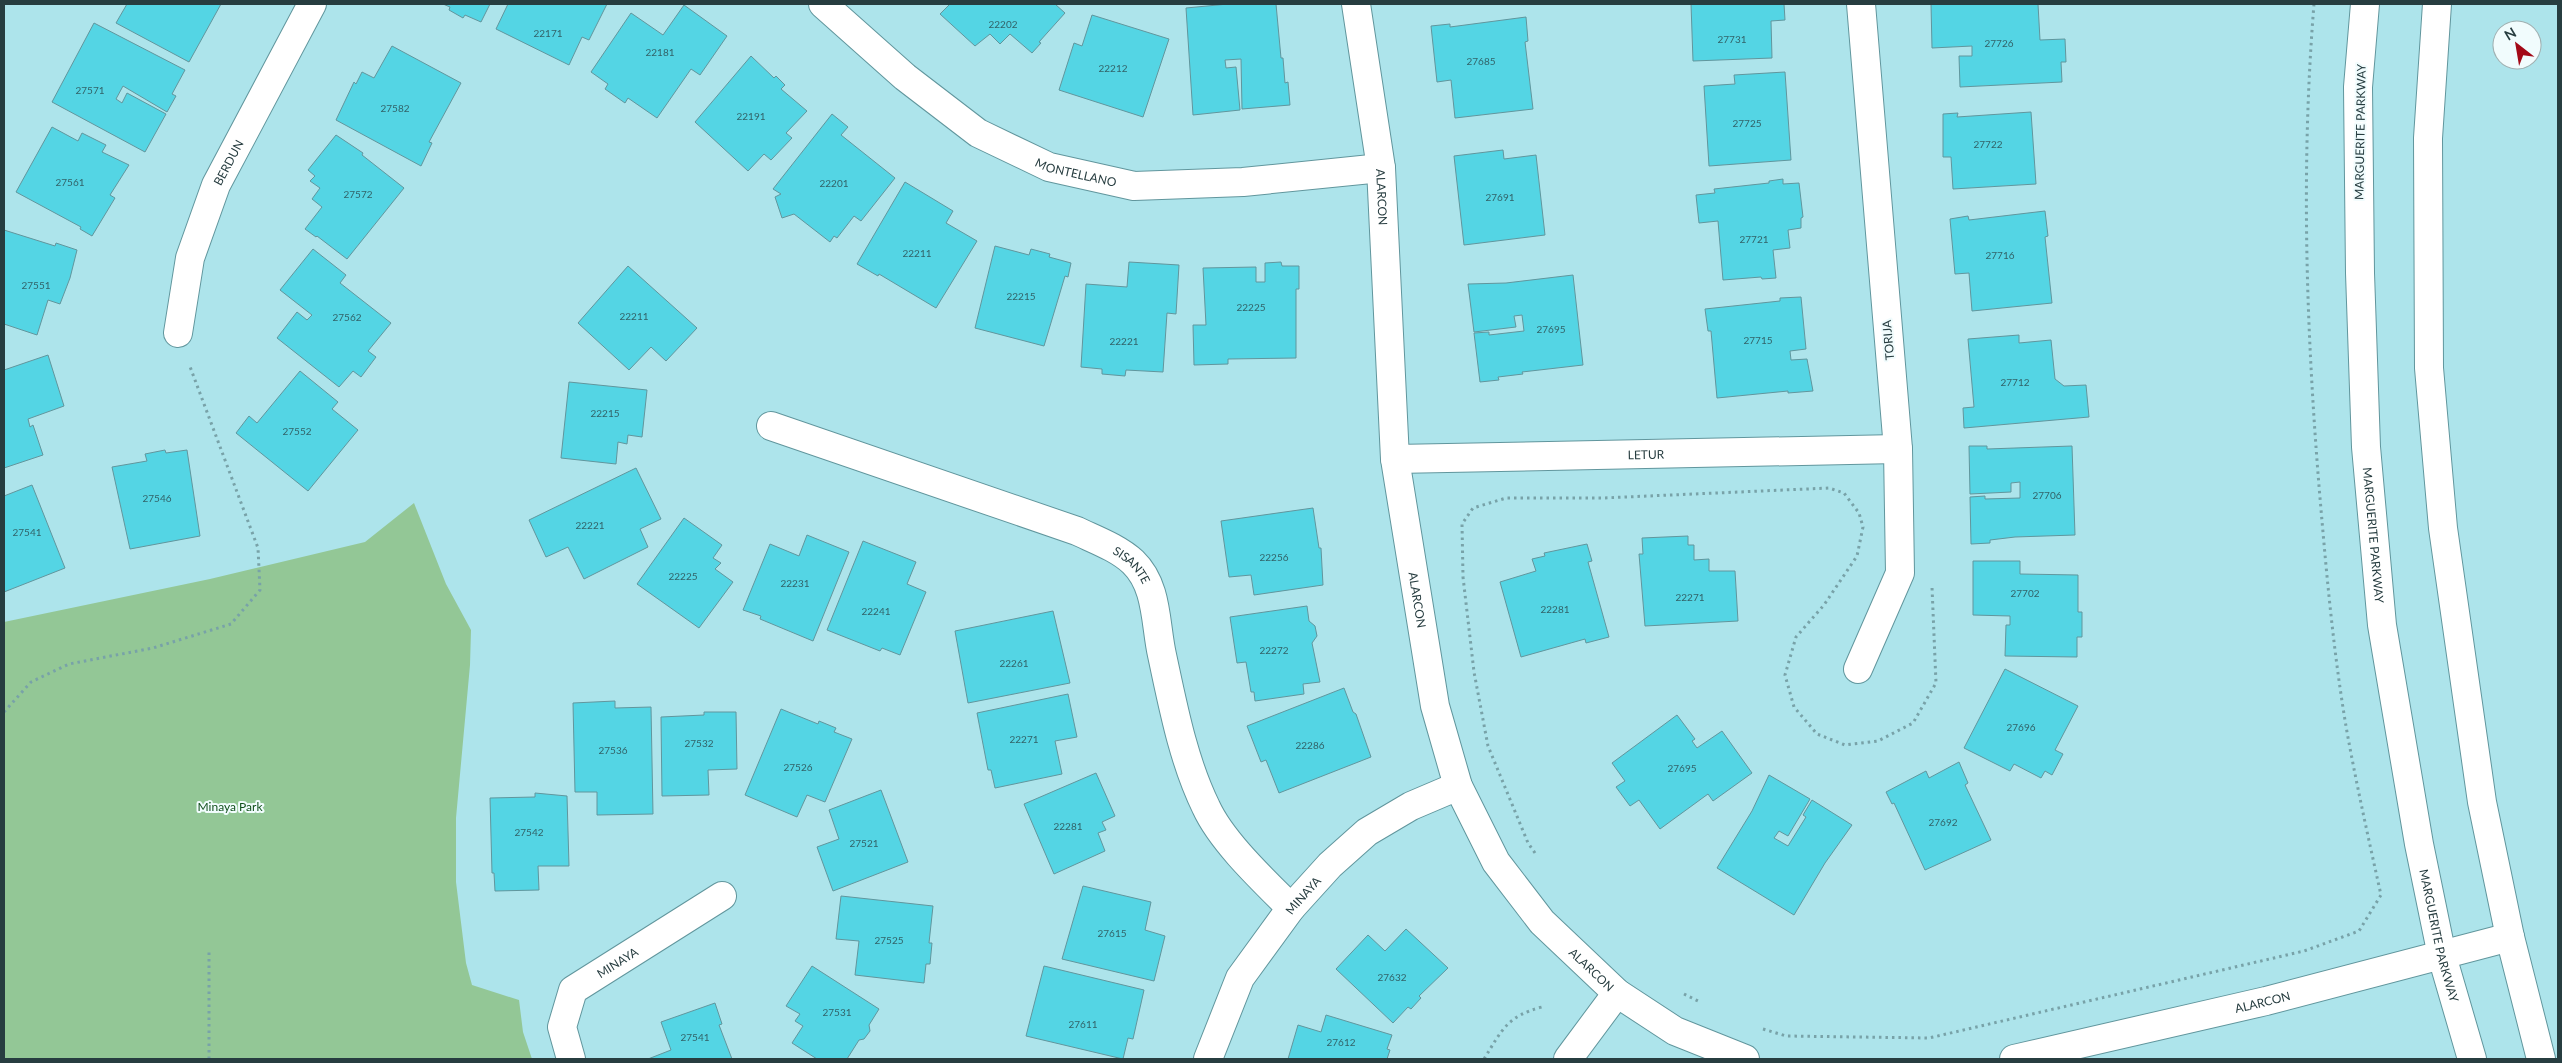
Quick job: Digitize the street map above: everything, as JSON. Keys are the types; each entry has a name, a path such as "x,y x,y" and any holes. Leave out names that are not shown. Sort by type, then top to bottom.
{"street":[{"name":"BERDUN","path":"178,333 190,258 216,185 312,4"},
{"name":"MONTELLANO","path":"822,4 905,77 978,133 1049,167 1134,186 1244,182 1382,168"},
{"name":"ALARCON","path":"1356,4 1382,168 1395,459 1434,706 1458,786 1496,862 1542,922 1617,993 1675,1031 1745,1059"},
{"name":"TORIJA","path":"1858,669 1900,573 1898,449 1861,4"},
{"name":"MARGUERITE PARKWAY","path":"2365,4 2358,97 2360,273 2366,447 2382,625 2419,844 2442,956 2472,1059"},
{"path":"2437,4 2428,138 2429,368 2443,528 2482,802 2510,937 2541,1059"},
{"name":"SISANTE","path":"771,426 1077,531 1111,547 1134,563 1146,582 1154,602 1160,647 1174,710 1194,780 1207,810 1257,874 1292,908"},
{"name":"LETUR","path":"1395,459 1898,449"},
{"name":"MINAYA","path":"1208,1059 1240,978 1292,908 1330,865 1367,832 1412,806 1458,786"},
{"name":"MINAYA","path":"571,1059 562,1027 573,990 722,896"},
{"name":"ALARCON","path":"2014,1059 2266,1001 2510,937"},
{"path":"1568,1059 1617,993"}],"path":[{"path":"1760,1028 1786,1036 1929,1038 2304,951 2360,931 2380,895 2347,731 2328,589 2311,383 2307,225 2307,89 2314,4"},
{"path":"4,712 31,682 69,664 153,648 231,624 260,590 258,548 225,465 178,333"},
{"path":"1538,859 1528,844 1488,746 1474,672 1463,577 1462,524 1473,508 1506,498 1603,498 1829,488 1844,493 1860,513 1863,527 1857,556 1824,605 1796,637 1785,675 1794,707 1817,734 1845,746 1878,741 1913,723 1936,683 1932,577"},
{"path":"208,1059 209,949"},
{"path":"1681,992 1707,1006"},
{"path":"1484,1059 1506,1025 1521,1012 1542,1007"}],"green space":[{"name":"Minaya Park","path":"414,503 446,584 471,630 470,665 456,818 456,882 466,963 472,985 519,1000 523,1032 532,1059 4,1059 4,622 210,579 365,542"}],"building":[{"path":"127,4 221,4 189,62 116,23"},
{"path":"443,4 490,4 481,22 465,15 463,18 449,10 450,7"},
{"path":"508,4 607,4 589,40 582,37 569,65 496,29"},
{"path":"950,4 1055,4 1065,13 1039,42 1041,43 1032,53 1010,34 1000,44 990,34 975,46 940,14"},
{"path":"1228,4 1276,4 1281,58 1283,58 1285,83 1288,82 1290,105 1242,109 1241,59 1225,60 1226,68 1236,67 1240,110 1193,115 1186,8"},
{"path":"1691,4 1784,4 1785,20 1771,21 1772,58 1693,61"},
{"path":"1931,4 2038,4 2040,40 2065,39 2066,62 2061,62 2062,82 1960,87 1959,56 1972,56 1972,46 1932,48"},
{"path":"684,5 727,36 700,75 691,69 657,118 628,98 625,103 605,89 608,84 591,72 631,13 663,35"},
{"path":"1092,15 1169,39 1143,117 1059,90 1074,43 1082,46"},
{"path":"1526,17 1528,41 1525,42 1533,109 1455,118 1451,80 1437,82 1431,26 1450,24 1450,27"},
{"path":"94,23 185,70 172,94 176,96 167,112 123,86 116,99 122,103 127,93 166,114 145,152 52,102"},
{"path":"392,46 461,83 429,142 432,143 421,166 336,120 354,82 356,84 362,72 374,78"},
{"path":"751,56 774,78 776,76 785,85 781,89 807,111 786,133 792,138 771,160 764,154 748,171 695,122"},
{"path":"1785,72 1791,160 1709,166 1704,86 1735,84 1734,75"},
{"path":"2031,112 2036,184 1953,189 1951,157 1943,157 1943,114 1958,113 1957,117"},
{"path":"832,114 848,127 841,135 895,178 861,221 854,216 837,238 834,236 830,242 794,214 782,218 775,197 781,194 773,189"},
{"path":"52,127 78,141 82,133 106,145 102,152 129,165 110,195 115,198 92,236 80,229 81,227 16,192"},
{"path":"336,135 363,153 362,155 404,188 347,259 305,229 322,207 312,199 320,188 310,181 315,176 308,170"},
{"path":"1503,150 1504,159 1536,155 1545,235 1464,245 1454,156"},
{"path":"1783,179 1783,184 1799,183 1803,217 1801,218 1801,228 1788,230 1790,248 1773,250 1776,278 1762,279 1761,277 1723,280 1718,221 1699,223 1696,195 1715,193 1714,189 1769,183 1769,181"},
{"path":"905,182 953,211 946,223 977,241 936,308 879,274 878,276 857,264"},
{"path":"2045,211 2048,236 2045,237 2052,303 1972,311 1969,273 1955,274 1950,219 1968,216 1969,220"},
{"path":"4,230 55,246 56,243 77,250 70,278 60,304 48,300 37,335 4,324"},
{"path":"995,246 1029,255 1031,249 1050,254 1049,257 1071,263 1068,277 1065,276 1044,346 975,328"},
{"path":"313,249 346,275 340,283 391,323 368,351 376,357 361,377 353,371 339,387 277,338 297,312 307,320 312,315 280,290"},
{"path":"1129,262 1179,265 1176,314 1167,313 1163,372 1126,370 1125,376 1102,374 1102,369 1081,367 1086,284 1127,287"},
{"path":"1281,262 1282,266 1299,266 1299,289 1296,289 1296,358 1228,359 1228,364 1194,365 1193,325 1206,325 1203,268 1256,267 1256,282 1265,282 1265,263"},
{"path":"628,266 697,328 666,361 651,347 629,370 578,323"},
{"path":"1573,275 1583,365 1522,372 1523,374 1498,377 1499,380 1480,382 1474,333 1489,332 1489,335 1524,331 1522,315 1514,316 1516,327 1474,332 1468,284 1506,283"},
{"path":"1801,297 1806,349 1790,351 1791,360 1807,359 1813,391 1788,393 1788,391 1717,398 1711,331 1708,331 1705,309 1780,301 1780,298"},
{"path":"2019,335 2019,343 2051,340 2055,379 2064,386 2086,385 2089,417 1964,428 1963,408 1974,407 1968,339"},
{"path":"48,355 64,406 28,419 30,427 33,425 43,455 4,468 4,370"},
{"path":"300,371 338,402 332,409 358,430 308,491 236,433 249,416 257,423"},
{"path":"569,382 647,390 642,437 628,435 627,444 618,442 616,464 561,458"},
{"path":"1969,446 1987,446 1987,449 2072,446 2075,535 2015,537 1990,540 1990,543 1971,544 1970,497 1985,496 1985,499 2020,498 2020,482 2011,483 2011,492 1970,494"},
{"path":"165,450 166,453 187,450 200,536 130,549 112,467 147,461 145,454"},
{"path":"636,468 661,519 640,529 648,547 584,579 568,547 546,557 529,520"},
{"path":"32,485 65,568 4,592 4,496"},
{"path":"1313,508 1319,548 1321,548 1323,585 1254,595 1251,575 1229,577 1221,521"},
{"path":"684,518 722,545 713,558 721,563 715,569 733,582 699,628 637,584"},
{"path":"807,535 849,552 813,641 760,619 761,616 743,610 770,544 799,556"},
{"path":"1688,536 1688,545 1694,545 1694,560 1709,559 1709,571 1735,571 1738,621 1645,626 1639,554 1643,554 1642,538"},
{"path":"863,541 916,562 907,584 926,592 900,655 882,648 880,651 827,630"},
{"path":"1587,544 1592,561 1588,562 1609,637 1586,643 1585,639 1521,657 1500,582 1536,571 1532,559 1545,556 1544,553"},
{"path":"1973,561 2020,561 2020,574 2078,575 2078,612 2082,612 2082,637 2077,637 2077,657 2005,656 2006,625 2010,625 2010,616 1973,615"},
{"path":"1307,606 1309,621 1315,626 1317,636 1312,643 1320,682 1303,684 1304,694 1255,701 1254,692 1251,692 1246,662 1237,663 1230,617"},
{"path":"1053,611 1070,683 968,703 955,631"},
{"path":"2005,669 2078,706 2055,750 2063,754 2052,775 2045,771 2041,778 2014,764 2010,771 1964,748"},
{"path":"1344,688 1353,712 1356,714 1371,757 1279,793 1266,760 1261,762 1247,726"},
{"path":"1068,694 1077,737 1055,741 1062,774 995,788 991,770 988,770 977,713"},
{"path":"615,701 615,708 651,707 653,814 597,815 597,792 575,792 573,703"},
{"path":"781,709 818,724 819,721 836,728 834,732 852,739 825,802 807,795 797,817 745,795"},
{"path":"704,712 736,712 737,769 708,770 709,795 662,796 661,717 704,715"},
{"path":"1677,715 1695,739 1692,741 1697,748 1722,731 1752,773 1713,801 1708,794 1660,829 1639,800 1630,806 1616,787 1625,781 1612,763"},
{"path":"1959,762 1968,783 1965,785 1991,840 1925,870 1894,803 1892,804 1886,792 1926,771 1929,778"},
{"path":"1096,773 1115,816 1102,822 1106,830 1098,833 1105,851 1054,874 1024,804"},
{"path":"1769,775 1810,799 1788,836 1779,831 1774,838 1788,846 1806,817 1803,815 1812,800 1852,825 1825,863 1794,915 1717,868 1752,811"},
{"path":"881,790 908,862 833,891 817,847 839,839 829,810"},
{"path":"535,793 567,796 569,866 538,866 539,890 495,891 494,873 492,873 490,798 535,797"},
{"path":"1083,886 1151,902 1145,930 1165,936 1154,981 1062,959"},
{"path":"841,896 933,906 929,943 932,943 930,964 926,964 924,983 855,975 859,941 836,939"},
{"path":"1406,929 1448,968 1419,996 1421,998 1411,1009 1408,1007 1393,1023 1336,969 1368,935 1385,951"},
{"path":"812,966 879,1009 869,1025 870,1031 864,1039 859,1040 847,1059 817,1059 792,1043 803,1026 795,1021 800,1014 786,1006"},
{"path":"1044,966 1144,990 1133,1039 1128,1038 1123,1059 1026,1036"},
{"path":"715,1003 722,1024 719,1025 732,1059 648,1059 671,1050 661,1022"},
{"path":"1326,1015 1392,1035 1387,1049 1390,1050 1387,1059 1288,1059 1298,1025 1321,1032"}]}
